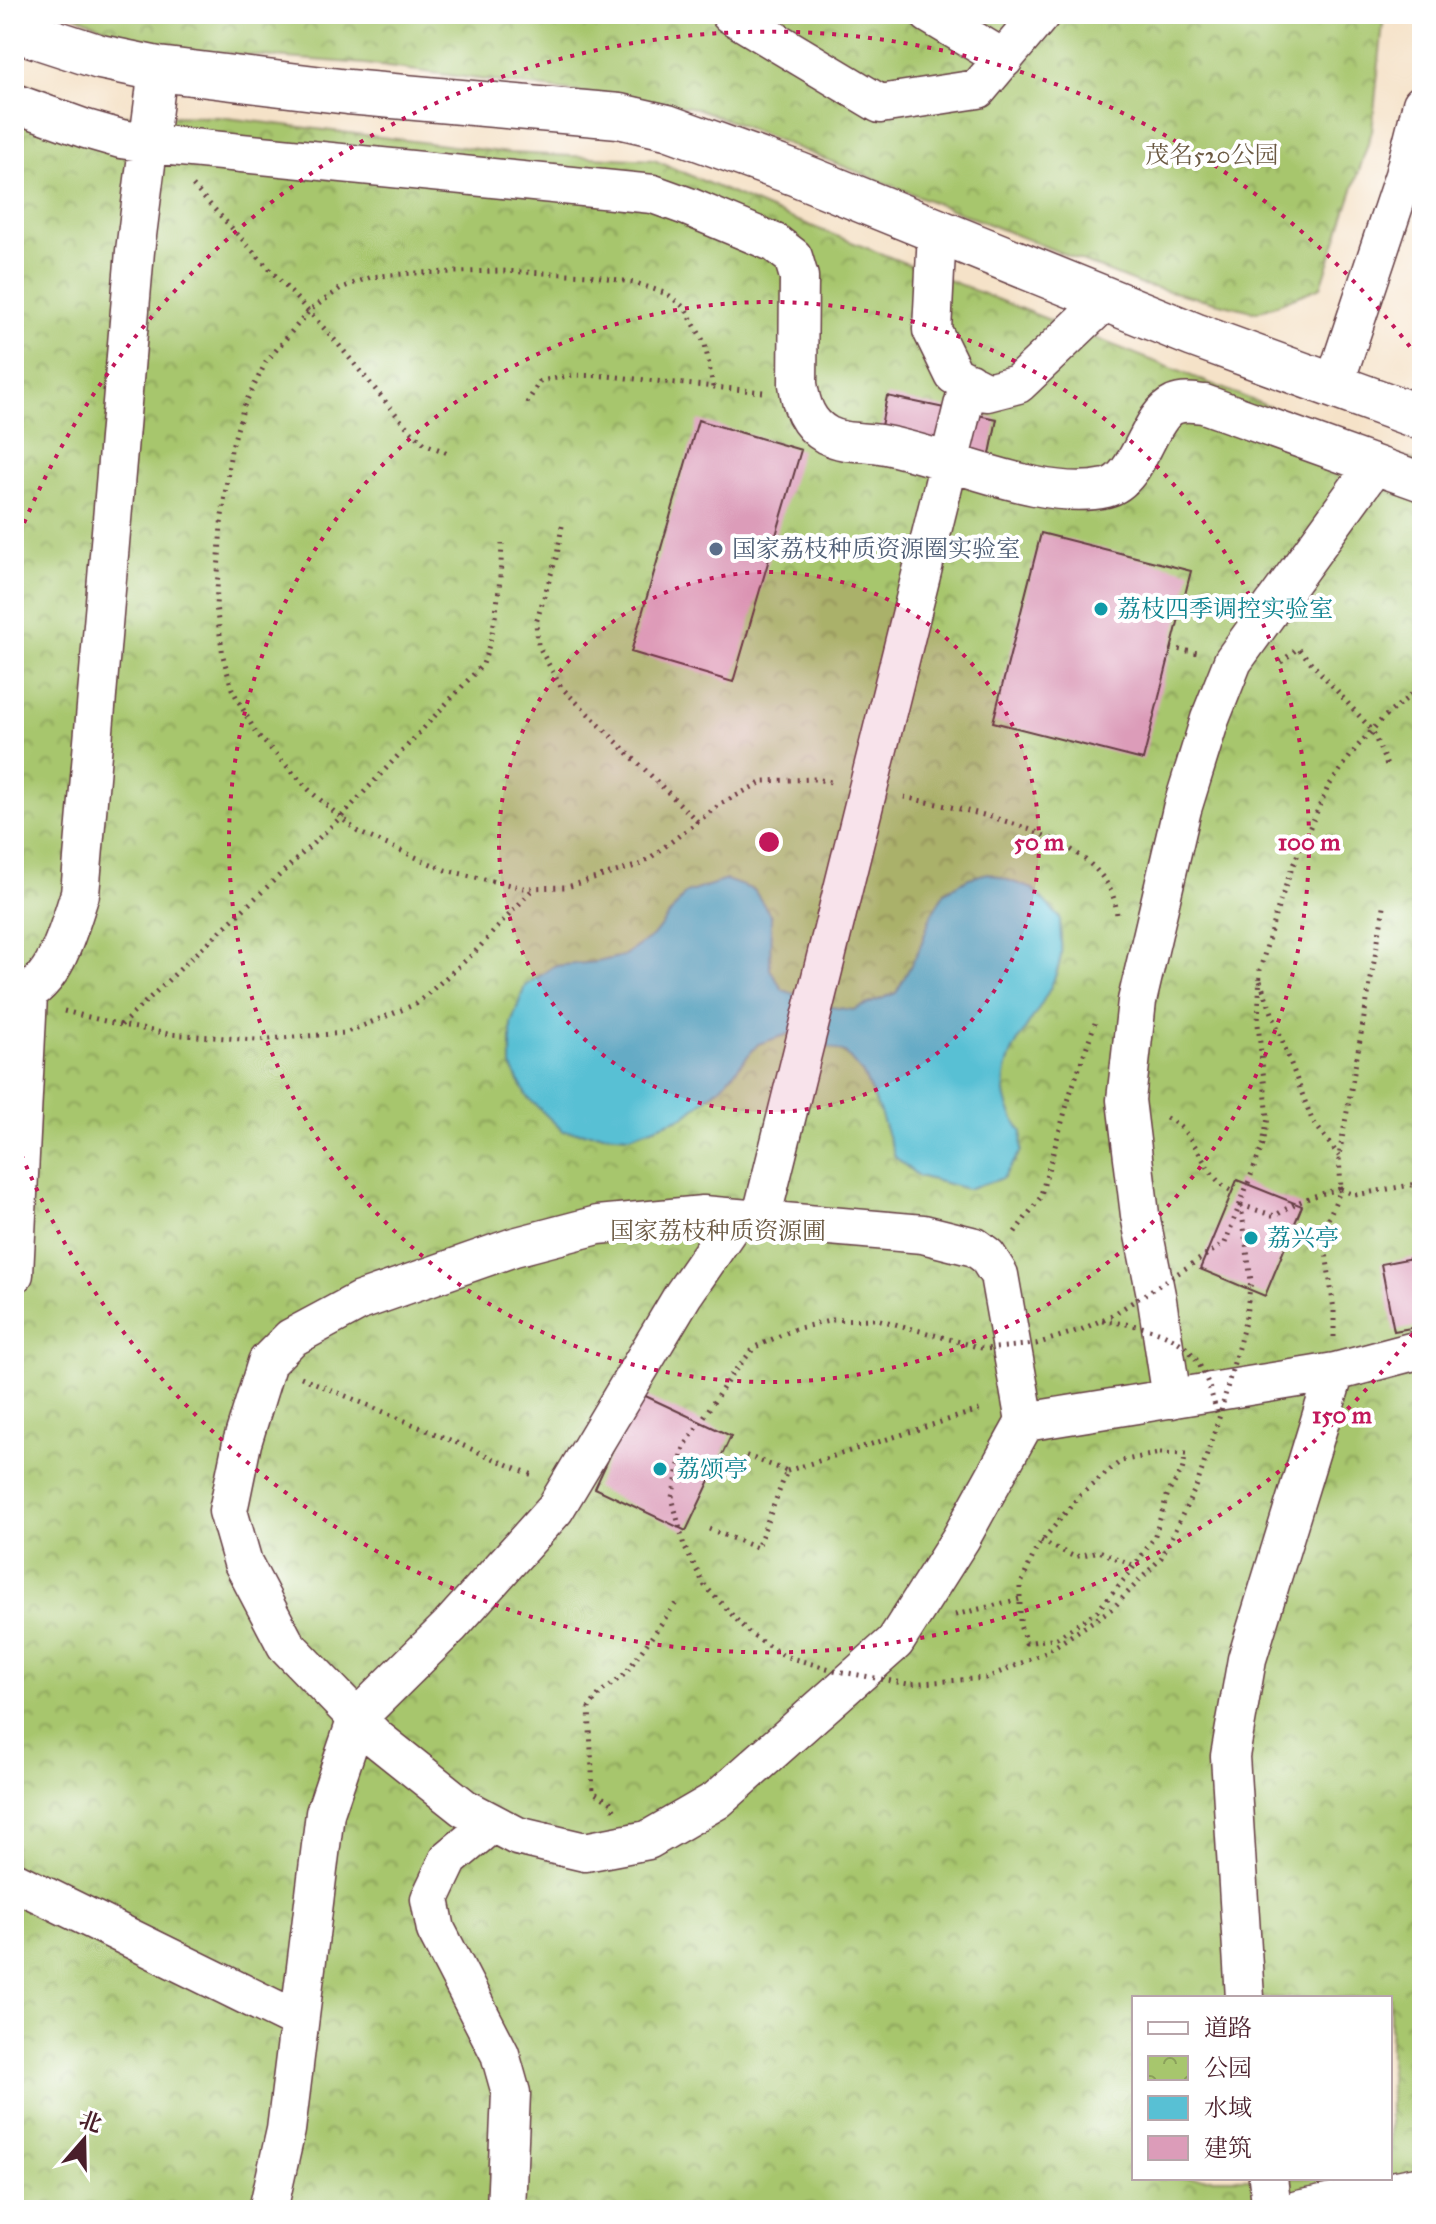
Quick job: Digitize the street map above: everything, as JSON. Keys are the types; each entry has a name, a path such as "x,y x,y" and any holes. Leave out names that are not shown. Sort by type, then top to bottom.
{"main road":[{"path":"14,29 100,57 158,69 348,92 619,116 667,127 797,174 1106,300 1422,418"}],"street":[{"path":"730,14 880,104 978,89 1041,14"},
{"path":"929,14 1004,59"},
{"path":"14,1274 25,994 56,960 80,894 135,251 158,69"},
{"path":"14,103 86,129 150,143 653,194 742,227 775,243 793,257 797,266 800,396 812,424 827,435 849,443 879,444 1037,486 1108,488 1117,484 1130,470 1163,413 1178,403 1192,402 1422,482"},
{"path":"1334,385 1404,175 1422,104"},
{"path":"937,232 932,330 954,375 987,392 1018,384 1106,300"},
{"path":"268,2210 286,2130 325,1813 357,1718 450,1626 555,1509 683,1295 749,1218 773,1170 969,382"},
{"path":"1172,1399 1140,1215 1126,1100 1137,1001 1182,809 1210,719 1233,661 1374,466"},
{"path":"703,1215 923,1234 975,1247 987,1256 999,1275 1022,1410 961,1538 895,1642 717,1800 648,1840 585,1852 517,1836 464,1808 376,1738 286,1645 243,1563 228,1511 242,1443 267,1362 291,1338 360,1301 514,1247 598,1225 703,1215"},
{"path":"1022,1410 1172,1399 1335,1372 1422,1349"},
{"path":"1245,1996 1230,1756 1247,1659 1335,1372"},
{"path":"492,1823 449,1859 430,1899 436,1930 500,2054 511,2093 506,2210"},
{"path":"14,1881 299,2021"},
{"path":"1268,2180 1272,2210"},
{"path":"1298,2210 1422,2185"}],"path":[{"path":"150,143 219,212 309,311 404,424 425,444 448,453"},
{"path":"713,387 705,344 685,308 667,294 636,283 589,275 546,273 412,273 371,277 341,288 309,311 266,362 244,406 231,450 223,509 216,606 223,656 232,689 256,733 311,792 358,832 445,870 489,882 534,888 567,887 642,864 722,803 764,781 815,779 1006,820 1071,849 1106,878 1117,908 1117,921"},
{"path":"527,403 540,381 573,375 800,396"},
{"path":"562,526 557,555 536,623 538,645 561,687 698,822"},
{"path":"121,1025 341,817 483,664 494,635 500,602 502,544"},
{"path":"1171,648 1233,661 1267,673 1298,648 1372,730 1388,768"},
{"path":"1241,1205 1251,1281 1245,1322 1219,1418 1197,1485 1161,1558 1113,1608 1045,1653 986,1678 908,1684 837,1671 784,1656 750,1634 705,1586 684,1546 672,1497 684,1447 732,1374 755,1347 795,1329 833,1320 877,1319 985,1349 1036,1344 1101,1321 1225,1243 1263,1144 1268,1118 1258,1024 1260,970 1293,865 1328,787 1384,717 1422,686"},
{"path":"25,994 44,999 61,1010 168,1034 256,1040 345,1033 416,1004 474,953 534,888"},
{"path":"1335,1372 1334,1310 1323,1231 1341,1189 1339,1156 1385,901"},
{"path":"1260,981 1312,1120 1339,1156"},
{"path":"987,1256 1020,1226 1040,1198 1071,1091 1098,1014"},
{"path":"1241,1205 1275,1216 1289,1206 1320,1193 1341,1189 1355,1195 1422,1183"},
{"path":"1101,1321 1140,1325 1188,1348 1201,1367 1219,1418"},
{"path":"267,1362 545,1480"},
{"path":"742,1454 787,1471 943,1420 1022,1410"},
{"path":"1160,1453 1186,1454 1182,1471 1168,1493 1154,1538 1135,1566 1097,1611 1057,1638 1026,1643 1020,1625 1020,1586 1041,1541 1080,1495 1121,1461 1160,1453"},
{"path":"709,1529 757,1548 787,1471"},
{"path":"1041,1541 1075,1557 1099,1551 1135,1566"},
{"path":"915,1610 944,1616 967,1614 1020,1599"},
{"path":"625,1844 612,1803 593,1792 589,1708 600,1693 625,1674 676,1603"}],"green space":[{"name":"茂名520公园","path":"72,14 1384,14 1372,131 1321,287 1257,312 1139,284 697,108 365,64 147,47"},
{"name":"国家荔枝种质资源圃","path":"14,79 109,115 219,117 509,153 654,160 773,211 1374,448 1422,463 1422,2210 14,2210"}],"water":[{"path":"988,873 1033,889 1060,918 1061,956 1054,980 1008,1062 1004,1083 1008,1106 1022,1132 1021,1151 1003,1178 967,1189 918,1176 895,1157 863,1074 845,1053 791,1033 758,1044 723,1085 685,1116 630,1136 563,1131 527,1097 511,1066 511,1024 525,986 554,966 623,956 653,936 686,893 726,880 754,890 771,916 770,969 783,990 831,1007 853,1010 896,993 919,950 932,913 945,892 969,878"}],"building":[{"path":"887,396 997,419 988,464 878,441"},
{"name":"国家荔枝种质资源圈实验室","path":"698,420 801,450 733,682 631,652"},
{"name":"荔枝四季调控实验室","path":"1041,533 1191,571 1143,760 993,722"},
{"name":"荔兴亭","path":"1237,1180 1302,1206 1265,1296 1200,1269"},
{"path":"1422,1256 1422,1326 1394,1331 1381,1264"},
{"name":"荔颂亭","path":"639,1393 731,1436 686,1531 595,1488"}],"place":[{"name":"国家荔枝种质资源圈实验室","path":"716,549"},
{"name":"荔枝四季调控实验室","path":"1101,609"},
{"name":"荔兴亭","path":"1251,1238"},
{"name":"荔颂亭","path":"660,1469"}]}
